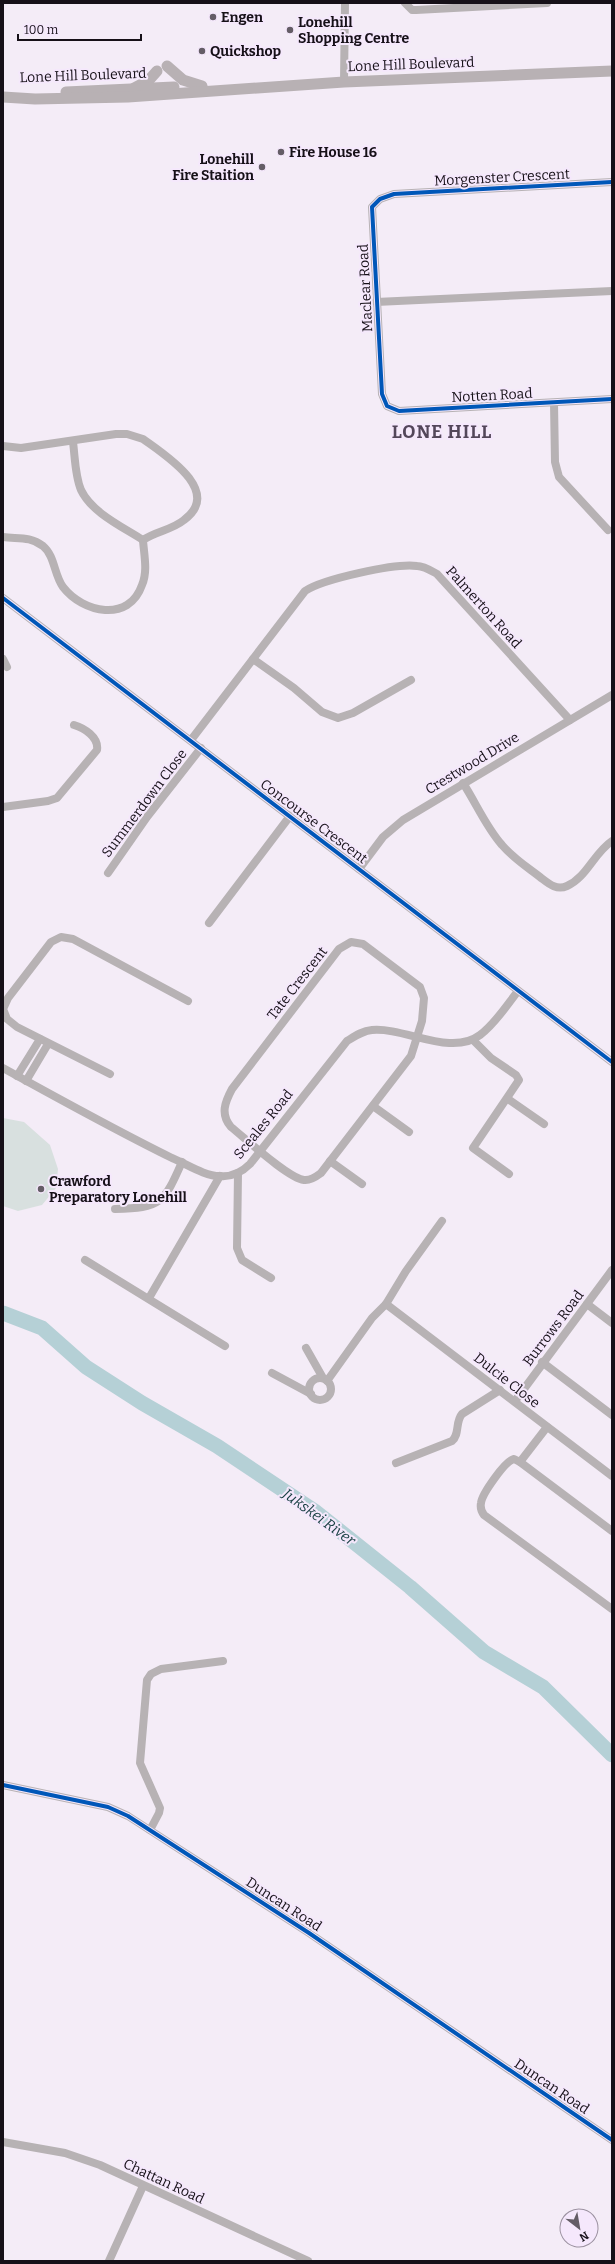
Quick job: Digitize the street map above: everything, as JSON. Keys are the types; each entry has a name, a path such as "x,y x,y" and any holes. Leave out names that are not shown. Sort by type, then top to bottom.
{"street":[{"path":"344,82 345,3"},
{"path":"405,3 412,10 547,3"},
{"path":"132,89 149,80 162,68 183,80 207,88"},
{"name":"Lone Hill Boulevard","path":"3,92 34,93 207,88 612,71"},
{"name":"Lone Hill Boulevard","path":"3,97 94,98 201,94 207,88"},
{"name":"Morgenster Crescent","path":"394,194 612,182"},
{"name":"Maclear Road","path":"382,394 372,207 380,199 394,194"},
{"path":"376,302 612,291"},
{"name":"Notten Road","path":"382,394 387,406 399,411 612,399"},
{"path":"554,403 555,462 559,477 608,530"},
{"path":"3,446 21,448 73,442 116,434 144,439 178,465 191,480 197,497 191,514 180,523 157,532 143,540"},
{"path":"73,442 78,479 86,498 110,518 143,540"},
{"path":"3,537 36,540 51,556 63,587 92,608 107,611 117,609 138,594 145,575 143,540"},
{"name":"Palmerton Road","path":"190,740 305,591 314,585 339,578 407,565 428,568 437,574 570,720"},
{"name":"Concourse Crescent","path":"3,598 612,1062"},
{"path":"253,659 294,688 322,712 338,718 353,713 411,680"},
{"name":"Crestwood Drive","path":"359,869 374,848 394,827 463,783 612,695"},
{"path":"3,807 48,802 61,794 97,750 96,741 83,728 74,725"},
{"name":"Summerdown Close","path":"108,873 147,817 201,748"},
{"path":"463,783 502,845 526,866 552,885 565,887 581,878 593,859 612,841"},
{"path":"209,923 290,816"},
{"path":"110,1074 48,1044 12,1024 3,1009 8,998 51,942 61,938 73,940 188,1001"},
{"name":"Tate Crescent","path":"259,1149 226,1121 224,1108 227,1099 232,1089 311,984 346,944 351,942 363,944 420,987 425,1002 422,1021 416,1036"},
{"path":"509,1174 473,1148 519,1083 518,1078 491,1058 473,1040 487,1028 518,991"},
{"name":"Sceales Road","path":"3,1068 182,1162 202,1171 220,1176 238,1173 250,1164 259,1149 347,1041 357,1035 372,1030 381,1030 457,1043 473,1040"},
{"path":"259,1149 286,1170 304,1180 317,1176 411,1056 416,1036"},
{"path":"17,1076 40,1039"},
{"path":"26,1081 48,1044"},
{"path":"508,1099 544,1124"},
{"path":"373,1106 410,1132"},
{"path":"330,1161 362,1184"},
{"path":"115,1209 148,1207 158,1202 167,1194 182,1162"},
{"path":"238,1173 237,1248 242,1260 272,1278"},
{"path":"149,1298 220,1176"},
{"path":"311,1394 311,1384 314,1380 325,1379 372,1318 386,1304 406,1271 442,1220"},
{"path":"85,1260 225,1346"},
{"name":"Burrows Road","path":"515,1401 542,1362 612,1270"},
{"name":"Dulcie Close","path":"386,1304 612,1476"},
{"path":"587,1304 612,1323"},
{"path":"272,1373 318,1399 327,1397 331,1389 306,1348"},
{"path":"542,1362 612,1414"},
{"path":"396,1462 452,1441 456,1438 459,1417 500,1390"},
{"path":"520,1462 547,1427"},
{"path":"612,1531 514,1459 507,1463 481,1500 482,1512 612,1609"},
{"path":"150,1830 160,1813 160,1808 140,1763 147,1680 152,1674 161,1669 223,1661"},
{"name":"Duncan Road","path":"3,1785 115,1809 309,1933 393,1992 612,2140"},
{"name":"Chattan Road","path":"3,2142 81,2158 308,2261"},
{"path":"109,2261 142,2186"}],"shaded area":[{"path":"3,1118 24,1122 50,1145 58,1169 56,1188 42,1205 18,1211 3,1206"}],"waterway":[{"name":"Jukskei River","path":"3,1313 42,1328 86,1367 142,1403 217,1446 316,1512 410,1587 484,1652 543,1687 612,1755"}],"cycle path":[{"path":"612,182 394,194 380,199 372,207 382,394 387,406 399,411 612,399"},
{"path":"3,598 612,1062"},
{"path":"3,1785 108,1807 128,1816 309,1933 612,2140"}],"place":[{"name":"Engen","path":"213,17"},
{"name":"Lonehill Shopping Centre","path":"290,30"},
{"name":"Quickshop","path":"202,51"},
{"name":"Fire House 16","path":"281,152"},
{"name":"Lonehill Fire Staition","path":"262,167"},
{"name":"Crawford Preparatory Lonehill","path":"41,1189"}],"district":[{"name":"LONE HILL","path":"442,432"}]}
